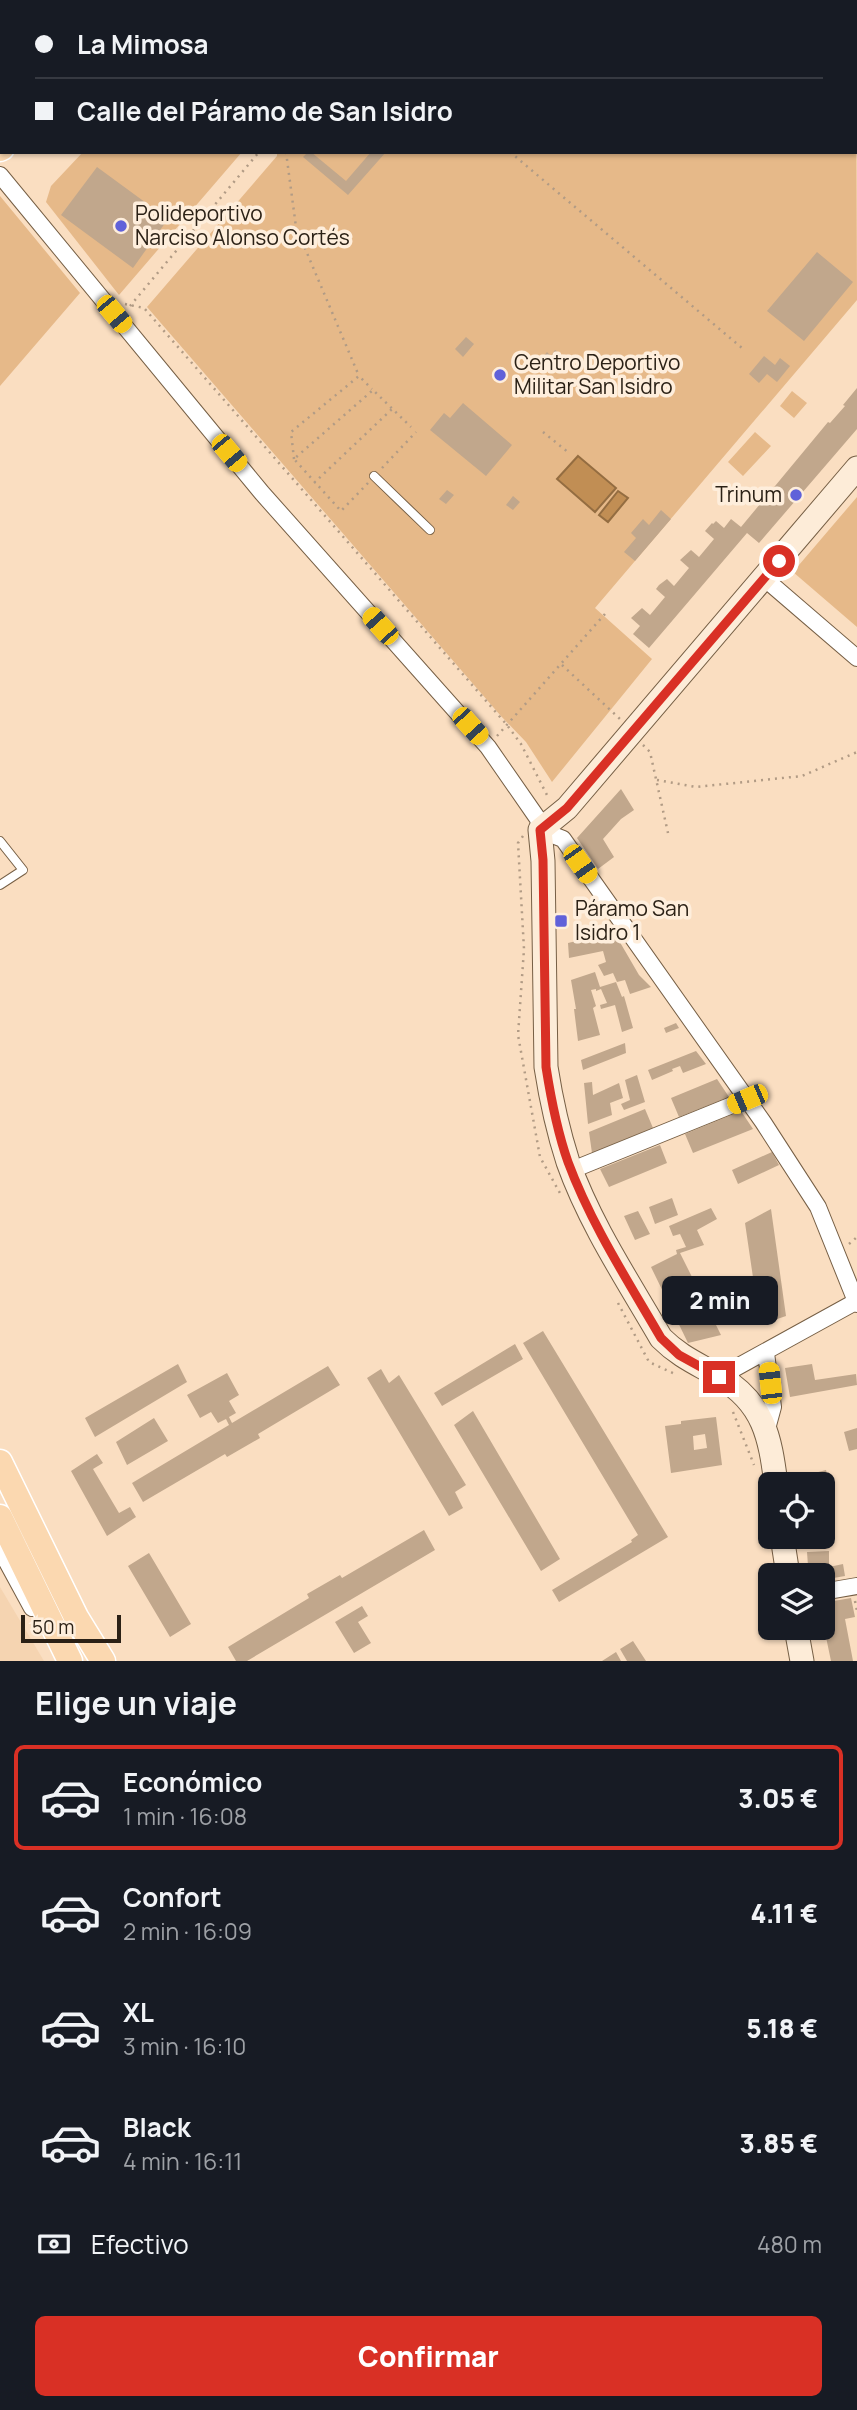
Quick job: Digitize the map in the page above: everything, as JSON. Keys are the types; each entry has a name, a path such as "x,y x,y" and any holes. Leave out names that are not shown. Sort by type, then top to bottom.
{"main road":[{"path":"0,1462 76,1617 103,1661"},
{"path":"0,1517 71,1661"}],"street":[{"path":"0,175 119,309 262,493 488,747 538,819 543,860 546,1067 555,1114 572,1170 588,1209 661,1338 679,1355 736,1387 752,1404 767,1429 775,1472"},
{"path":"540,830 567,808 857,468"},
{"path":"764,578 857,658"},
{"path":"540,830 563,839 747,1099 818,1207 857,1302 719,1377"},
{"path":"572,1170 747,1099"},
{"path":"766,1353 773,1408 767,1429"},
{"path":"0,1549 61,1661"},
{"path":"835,1590 857,1586"},
{"path":"798,1640 802,1661"}],"lane":[{"path":"374,476 430,530"},
{"path":"0,841 23,870 0,885"}],"path":[{"path":"119,309 131,305 257,154"},
{"path":"286,154 296,227 359,376 411,427"},
{"path":"512,154 742,348"},
{"path":"119,309 131,305 144,308 507,725 521,744 551,802"},
{"path":"359,376 290,432 294,459 341,511 416,432"},
{"path":"294,459 373,390"},
{"path":"314,483 392,409"},
{"path":"542,432 569,453"},
{"path":"488,747 605,614"},
{"path":"562,665 650,752 668,833"},
{"path":"657,780 696,788 802,776 857,752"}],"shaded area":[{"name":"Polideportivo Narciso Alonso Cortés","path":"81,154 240,154 119,295 46,202 51,186"},
{"name":"Centro Deportivo Militar San Isidro","path":"856,154 857,300 595,608 652,659 552,782 526,742 147,307 277,156"},
{"path":"0,196 80,293 0,386"},
{"path":"792,391 807,403 794,418 780,406"},
{"path":"755,432 771,446 743,476 728,462"},
{"path":"578,456 616,488 595,512 557,479"},
{"path":"618,491 628,498 608,522 599,515"},
{"path":"857,497 857,627 793,572"},
{"path":"0,1587 44,1661 0,1661"}],"building":[{"path":"313,154 346,181 369,154 384,154 348,195 303,157"},
{"name":"Polideportivo Narciso Alonso Cortés","path":"97,167 168,219 133,268 61,215"},
{"path":"817,252 853,282 804,341 767,311"},
{"path":"466,337 474,344 463,357 455,349"},
{"path":"555,350 565,358 558,366 554,364 551,367 541,359 547,352 551,356"},
{"path":"764,356 775,365 780,358 790,366 777,382 767,374 759,383 749,374"},
{"path":"857,388 857,429 759,543 747,533 649,648 633,634 640,626 631,618 642,608 650,615 665,597 656,589 659,585 667,579 674,586 689,568 680,560 691,550 699,557 714,539 705,531 712,523 716,521 724,528 731,519 741,527 828,422 845,406 843,405"},
{"path":"463,403 512,445 486,476 430,430 444,413 450,418"},
{"path":"447,490 454,495 446,504 439,499"},
{"path":"513,496 520,502 513,510 506,505"},
{"path":"661,510 671,519 635,561 624,552 636,538 631,533 643,519 649,525"},
{"path":"621,789 634,810 621,819 603,839 614,857 598,869 577,838"},
{"path":"614,932 639,975 651,987 630,994 625,980 617,982 613,973 604,976 598,965 606,962 603,951 569,958 568,943"},
{"path":"595,972 600,987 616,982 622,997 624,996 633,1028 622,1032 615,1005 601,1009 600,1005 607,1003 601,989 591,990 600,1035 578,1041 571,980"},
{"path":"676,1023 679,1028 666,1033 664,1028"},
{"path":"625,1043 626,1053 583,1070 581,1060"},
{"path":"696,1051 706,1064 683,1073 680,1066 652,1080 648,1070"},
{"path":"637,1075 645,1102 624,1110 621,1104 630,1100 625,1080"},
{"path":"717,1079 729,1097 679,1117 671,1098"},
{"path":"592,1082 593,1095 619,1083 623,1098 610,1103 612,1115 588,1124 584,1083"},
{"path":"645,1109 653,1128 592,1153 589,1132"},
{"path":"741,1111 753,1129 693,1153 685,1134"},
{"path":"660,1145 667,1163 609,1187 600,1169"},
{"path":"772,1152 779,1165 738,1184 732,1170"},
{"path":"672,1198 678,1215 655,1224 649,1207"},
{"path":"711,1208 717,1219 697,1230 704,1245 680,1253 721,1335 688,1343 651,1267 677,1254 676,1250 686,1247 680,1234 673,1236 669,1226"},
{"path":"771,1209 786,1316 760,1325 745,1223"},
{"path":"638,1211 650,1234 635,1240 624,1216"},
{"path":"543,1331 668,1537 559,1602 552,1590 632,1542 638,1535 523,1343"},
{"path":"515,1344 523,1359 442,1406 434,1393"},
{"path":"178,1364 187,1382 95,1437 85,1418"},
{"path":"812,1364 815,1380 856,1374 857,1385 790,1397 785,1368"},
{"path":"328,1366 340,1385 258,1434 260,1438 227,1457 225,1454 143,1502 132,1483 229,1425 226,1419 218,1423 211,1412 200,1418 187,1395 227,1373 239,1395 229,1401 236,1413 229,1417 232,1423"},
{"path":"381,1369 389,1383 399,1375 466,1485 455,1492 463,1508 449,1516 367,1378"},
{"path":"473,1411 560,1559 541,1571 454,1425"},
{"path":"716,1417 722,1465 671,1473 665,1426 681,1424 681,1421","holes":["705,1434 707,1448 694,1450 693,1436"]},
{"path":"154,1418 168,1441 127,1465 116,1442"},
{"path":"857,1428 857,1449 849,1451 844,1432"},
{"path":"97,1454 103,1463 93,1469 119,1513 130,1507 136,1517 107,1536 71,1471"},
{"path":"424,1530 435,1550 247,1661 236,1661 228,1647 309,1598 307,1594 340,1575 342,1578"},
{"path":"829,1551 829,1563 808,1563 807,1552"},
{"path":"149,1553 191,1624 170,1637 128,1566"},
{"path":"843,1564 845,1576 835,1578 835,1566"},
{"path":"851,1598 855,1617 845,1619 853,1661 831,1661 827,1640 835,1640 835,1601"},
{"path":"362,1606 368,1616 358,1622 371,1643 354,1653 335,1622"},
{"path":"633,1641 646,1661 627,1661 620,1649"},
{"path":"616,1652 621,1661 602,1661"}],"place":[{"name":"Polideportivo Narciso Alonso Cortés","path":"121,226"},
{"name":"Centro Deportivo Militar San Isidro","path":"500,375"},
{"name":"Trinum","path":"796,495"},
{"name":"Páramo San Isidro 1","path":"561,921"}],"route":[{"path":"719,1377 679,1355 661,1338 588,1209 568,1161 550,1096 546,1067 543,860 540,830 567,808 779,561"}]}
